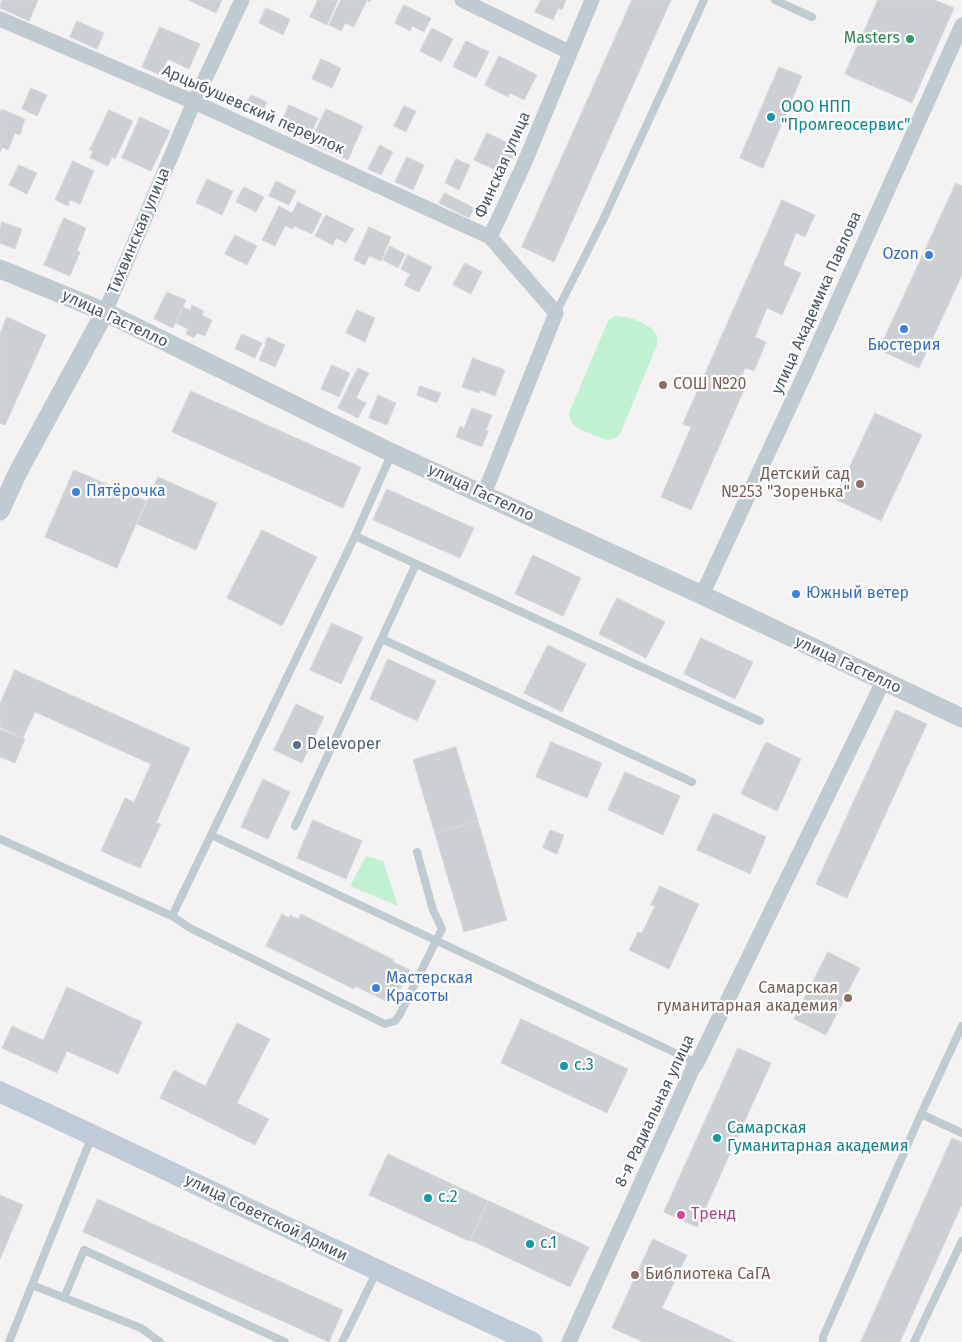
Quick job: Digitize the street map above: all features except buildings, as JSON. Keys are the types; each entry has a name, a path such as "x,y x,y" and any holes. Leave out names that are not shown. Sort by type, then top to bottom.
{"main road":[{"name":"улица Советской Армии","path":"0,1092 92,1134 377,1271 532,1342"}],"street":[{"name":"Тихвинская улица","path":"0,511 18,472 105,312 194,102 242,0"},
{"path":"462,0 569,52"},
{"name":"Финская улица","path":"556,313 490,237 524,164 592,0"},
{"name":"Арцыбушевский переулок","path":"0,19 194,102 490,237"},
{"name":"улица Академика Павлова","path":"702,595 809,365 962,25"},
{"name":"улица Гастелло","path":"0,269 105,312 392,453 702,595 962,718"},
{"path":"484,494 556,313"},
{"name":"8-я Радиальная улица","path":"569,1342 693,1068 883,682"}],"lane":[{"path":"556,313 603,220 704,0"},
{"path":"775,0 812,17"},
{"path":"172,916 355,536 392,453"},
{"path":"355,536 760,721"},
{"path":"295,826 416,564"},
{"path":"382,639 692,782"},
{"path":"211,835 697,1063"},
{"path":"0,839 172,916 190,928 385,1024 395,1021 442,929 433,910 417,852"},
{"path":"823,1342 822,1337 962,1026"},
{"path":"921,1114 962,1134"},
{"path":"9,1342 92,1134"},
{"path":"914,1342 962,1241"},
{"path":"64,1298 84,1250 285,1342"},
{"path":"342,1342 377,1271"},
{"path":"32,1286 141,1328 160,1342"}],"green space":[{"path":"615,316 631,318 652,329 656,334 657,345 620,434 614,439 606,440 577,428 571,422 569,413 608,321"},
{"path":"366,856 383,861 398,906 350,886"}],"place":[{"name":"Masters","path":"910,39"},
{"name":"ООО НПП \"Промгеосервис\"","path":"771,117"},
{"name":"Ozon","path":"929,255"},
{"name":"Бюстерия","path":"904,329"},
{"name":"СОШ №20","path":"663,385"},
{"name":"Детский сад №253 \"Зоренька\"","path":"860,484"},
{"name":"Пятёрочка","path":"76,492"},
{"name":"Южный ветер","path":"796,594"},
{"name":"Delevoper","path":"297,745"},
{"name":"Мастерская Красоты","path":"376,988"},
{"name":"Самарская гуманитарная академия","path":"848,998"},
{"name":"с.3","path":"564,1066"},
{"name":"Самарская Гуманитарная академия","path":"717,1138"},
{"name":"с.2","path":"428,1198"},
{"name":"Тренд","path":"681,1215"},
{"name":"с.1","path":"530,1244"},
{"name":"Библиотека СаГА","path":"635,1275"}]}
